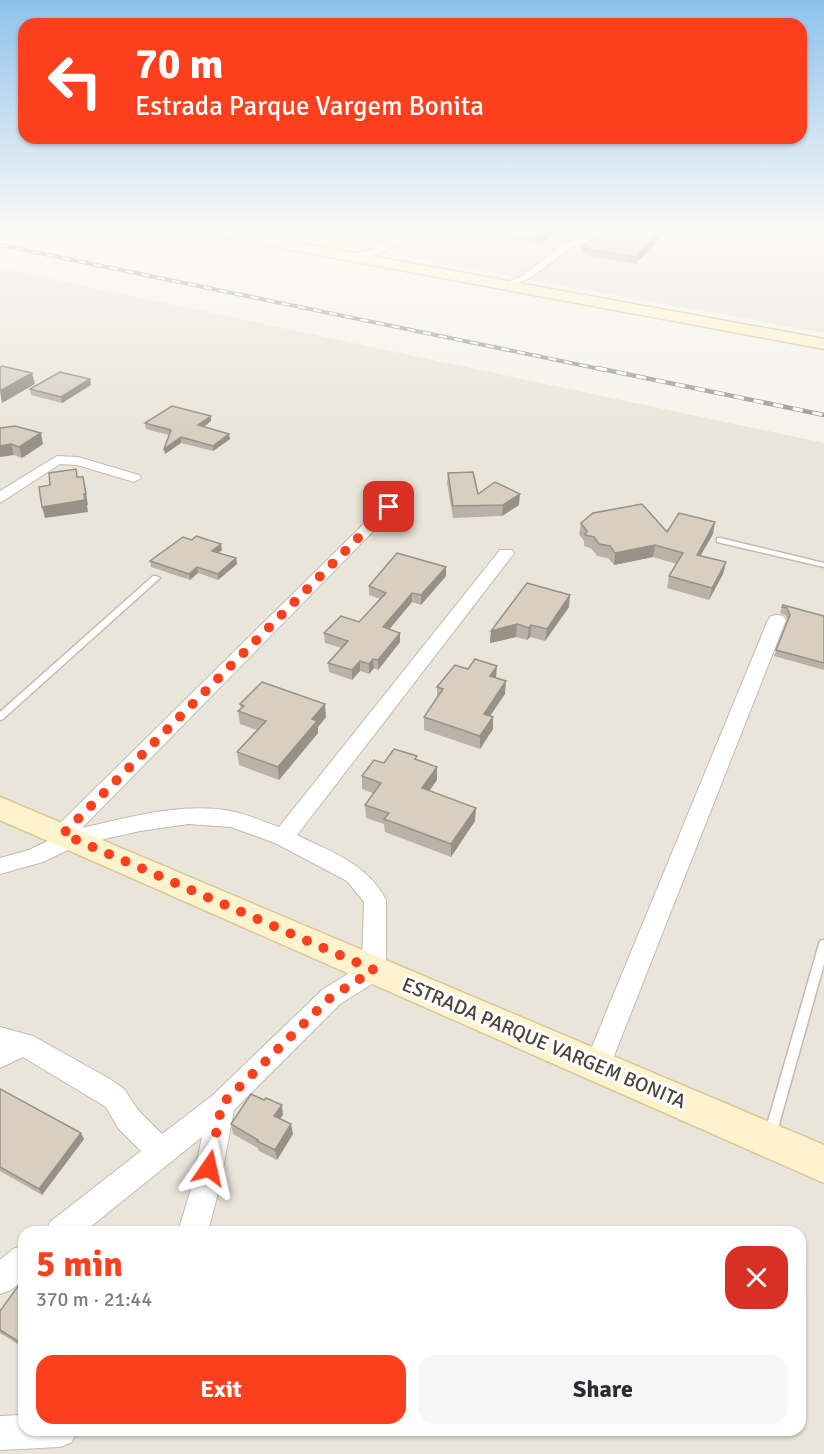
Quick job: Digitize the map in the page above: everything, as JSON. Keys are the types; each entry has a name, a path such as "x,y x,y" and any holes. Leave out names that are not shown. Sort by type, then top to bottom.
{"street":[{"path":"587,296 824,344"},
{"path":"0,498 57,460 78,461 134,478"},
{"path":"0,866 35,856 68,836 389,507"},
{"path":"283,837 506,554"},
{"path":"597,1066 777,620"},
{"name":"ESTRADA PARQUE VARGEM BONITA","path":"0,808 824,1164"},
{"path":"68,836 188,816 234,819 283,837 355,875 375,900 374,970 331,997 222,1104 68,1226"},
{"path":"0,1056 12,1041 115,1098 128,1119 161,1152"},
{"path":"195,1226 205,1189 222,1104"},
{"path":"0,1279 18,1265"},
{"path":"0,1433 18,1432"}],"lane":[{"path":"720,540 824,565"},
{"path":"0,717 156,578"},
{"path":"769,1140 824,944"}],"shaded area":[{"path":"0,296 131,296 824,443 824,1454 0,1454"},
{"path":"619,296 824,296 824,333"}],"building":[{"path":"0,367 32,373 0,391"},
{"path":"60,372 90,379 61,397 30,389"},
{"path":"172,406 211,416 198,425 229,434 213,446 181,437 164,449 171,430 145,423"},
{"path":"15,426 41,433 19,447 11,444 0,446 0,428"},
{"path":"76,469 77,477 83,477 85,500 42,507 39,487 50,485 49,473"},
{"path":"473,472 478,494 495,482 520,494 503,505 453,506 448,473"},
{"path":"642,504 667,532 679,513 715,522 697,555 726,562 712,588 669,576 683,553 655,545 615,553 610,546 599,544 594,537 585,535 587,531 581,523 593,513"},
{"path":"196,536 221,544 212,551 236,558 218,574 197,567 189,574 150,561 183,537 192,540"},
{"path":"397,553 446,567 421,595 412,593 383,627 400,633 378,660 373,659 369,664 360,661 352,670 328,663 348,641 324,633 341,616 359,622 386,593 369,586"},
{"path":"527,583 570,595 547,629 531,625 529,628 517,624 491,631"},
{"path":"783,605 824,616 824,663 776,650 790,615 787,608 782,607"},
{"path":"475,659 497,666 490,676 506,681 484,714 493,717 480,736 424,717 443,689 437,687 455,665 468,669"},
{"path":"262,682 325,704 312,719 317,721 278,767 237,752 266,721 238,711 244,706 240,704"},
{"path":"394,749 417,756 415,759 437,767 422,788 476,808 451,844 384,819 389,813 365,805 381,783 362,776 374,760 384,763"},
{"path":"0,1089 81,1133 39,1189 0,1167"},
{"path":"251,1094 282,1105 274,1116 291,1124 275,1150 231,1124"},
{"path":"18,1286 18,1341 0,1330 0,1311"}],"railway":[{"path":"246,296 605,370"},
{"path":"597,368 824,415"}],"route":[{"path":"209,1168 222,1104 331,997 374,970 63,834 389,507"}]}
